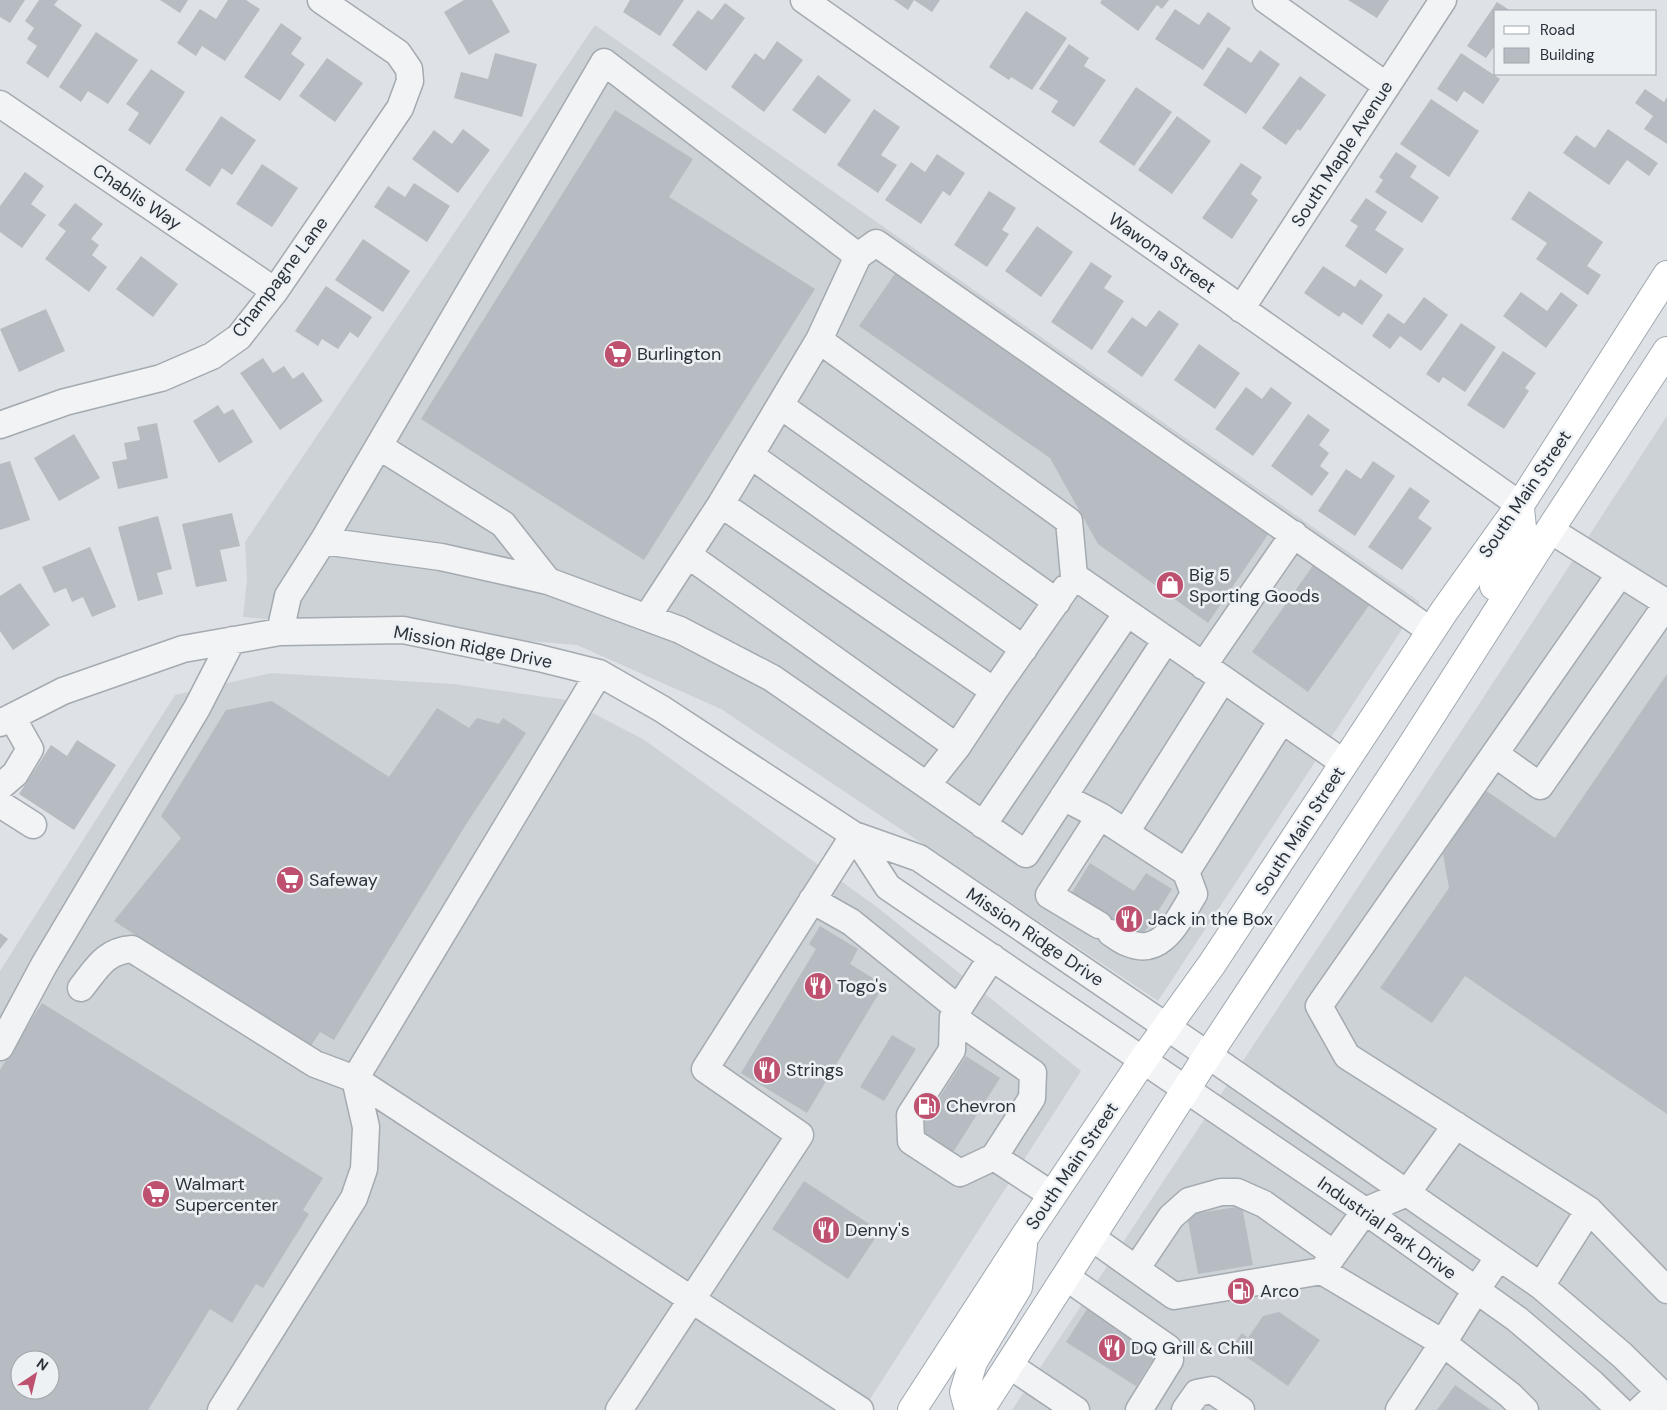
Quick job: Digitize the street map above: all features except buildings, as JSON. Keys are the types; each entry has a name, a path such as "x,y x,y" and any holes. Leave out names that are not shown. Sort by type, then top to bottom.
{"main road":[{"name":"South Main Street","path":"912,1410 1052,1195 1143,1060 1212,964 1432,630 1520,505 1667,275"},
{"path":"980,1410 1208,1055 1407,753 1667,351"},
{"path":"1478,642 1481,611 1511,556 1522,528 1520,505"},
{"path":"969,1410 964,1392 973,1362 1018,1287 1025,1236"}],"street":[{"name":"Champagne Lane","path":"0,425 65,402 161,378 212,356 239,337 275,291 400,108 410,82 410,69 398,53 321,0"},
{"name":"Wawona Street","path":"804,0 1520,505"},
{"path":"1266,0 1387,86"},
{"name":"South Maple Avenue","path":"1241,309 1443,0"},
{"path":"280,632 288,596 380,447 604,62 858,256"},
{"name":"Chablis Way","path":"0,104 275,291"},
{"path":"647,617 721,504 781,406 819,340 858,256 876,243 1432,630"},
{"path":"819,340 1069,521 1074,576 957,747 927,785"},
{"path":"781,406 1056,602"},
{"path":"380,447 503,524 548,581"},
{"path":"750,455 1024,649"},
{"path":"721,504 994,691"},
{"path":"1496,754 1540,786 1667,603 1550,530"},
{"path":"1126,832 1213,672 1294,534"},
{"path":"323,541 441,557 548,581 680,630 772,678 1026,854 1166,640"},
{"path":"688,555 957,747"},
{"path":"1620,574 1319,1006 1347,1056 1589,1210 1667,1290"},
{"path":"1074,576 1344,763"},
{"path":"983,824 1127,613"},
{"name":"Mission Ridge Drive","path":"6,720 63,691 183,649 280,632 403,630 540,658 599,673 662,709 854,835 919,858 1208,1055"},
{"path":"0,1047 44,965 197,708 232,640"},
{"path":"221,1410 354,1198 364,1169 366,1127 356,1079 599,673"},
{"path":"0,787 16,774 30,748 6,720"},
{"path":"1186,872 1282,720"},
{"path":"1063,797 1100,816 1186,872 1194,894 1168,934 1153,946 1142,947 1128,944 1049,895 1100,816"},
{"path":"0,804 33,825"},
{"path":"619,1410 800,1135 705,1069 854,835"},
{"name":"Mission Ridge Drive","path":"854,835 888,887 1143,1060"},
{"path":"812,900 851,922 956,1013 1033,1073 1032,1098 994,1156 960,1173 911,1141 910,1115 952,1050 956,1013 992,957"},
{"path":"81,988 105,958 119,950 132,948 315,1064 356,1079 860,1410"},
{"path":"1208,1055 1542,1286 1622,1355 1663,1396 1640,1410"},
{"name":"Industrial Park Drive","path":"1143,1060 1365,1211 1517,1319 1592,1383 1620,1410"},
{"path":"1091,1237 1174,1296 1328,1262 1365,1211 1407,1193 1456,1125"},
{"path":"994,1156 1052,1195"},
{"path":"1136,1269 1171,1217 1189,1201 1221,1192 1237,1192 1264,1204 1328,1262 1443,1343 1510,1395 1525,1410"},
{"path":"1542,1286 1589,1210"},
{"path":"1399,1410 1499,1257"},
{"path":"1066,1277 1168,1348 1170,1360 1139,1410"},
{"path":"1009,1365 1076,1410"},
{"path":"1185,1410 1197,1393 1212,1390 1241,1410"}],"shaded area":[{"path":"595,25 1420,602 1158,1001 721,709 577,645 243,617 247,579 245,542"},
{"path":"1667,416 1667,1410 1012,1410 1487,692"},
{"path":"271,673 454,684 567,700 643,739 877,907 1081,1071 863,1410 0,1410 0,971 175,695"}],"place":[{"name":"Burlington","path":"618,354"},
{"name":"Big 5 Sporting Goods","path":"1170,585"},
{"name":"Safeway","path":"290,880"},
{"name":"Jack in the Box","path":"1129,919"},
{"name":"Togo's","path":"818,986"},
{"name":"Strings","path":"767,1070"},
{"name":"Chevron","path":"927,1106"},
{"name":"Walmart Supercenter","path":"156,1194"},
{"name":"Denny's","path":"826,1230"},
{"name":"Arco","path":"1241,1291"},
{"name":"DQ Grill & Chill","path":"1112,1348"}]}
